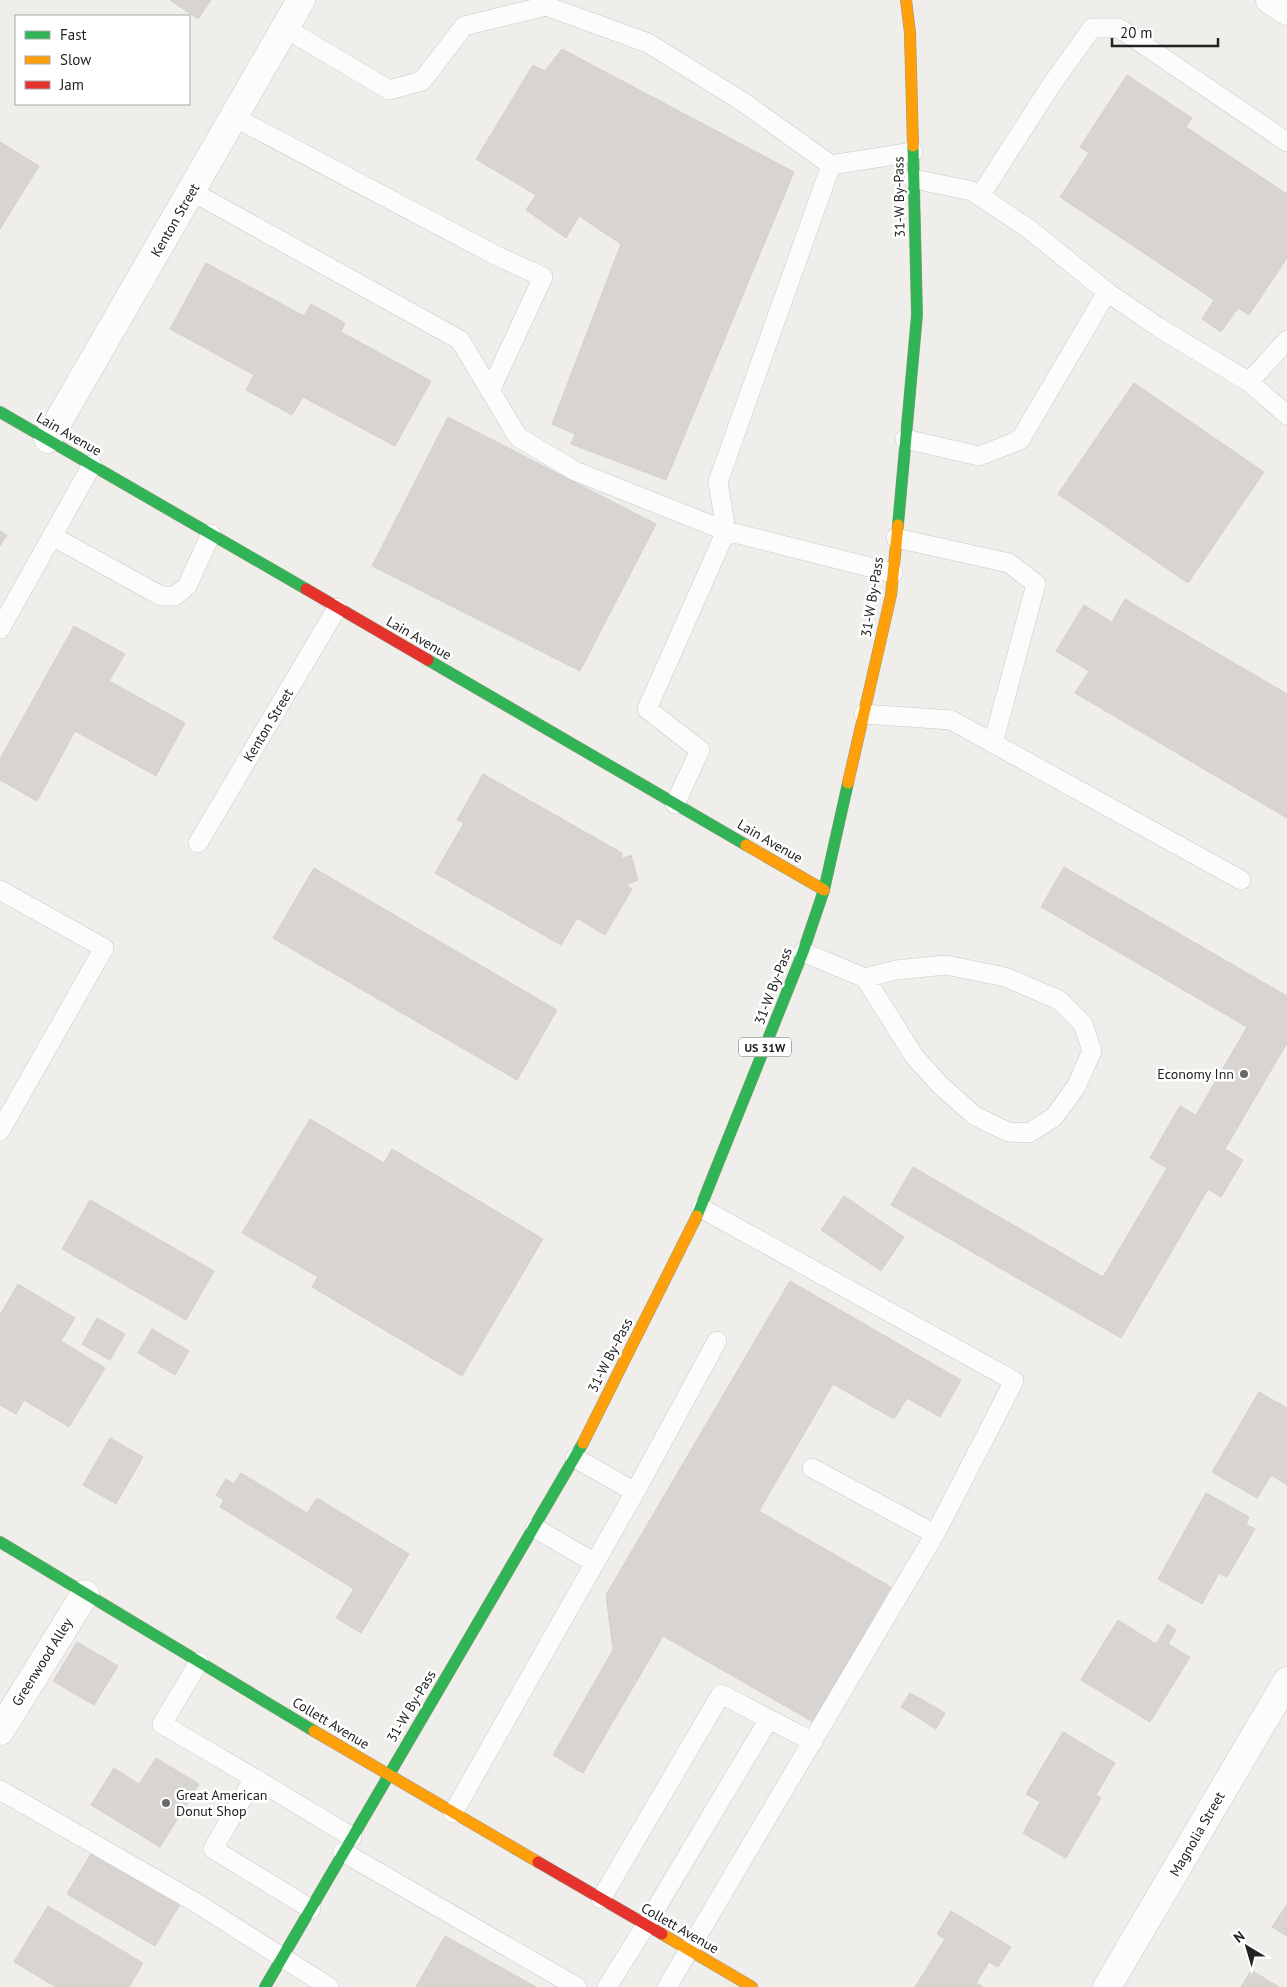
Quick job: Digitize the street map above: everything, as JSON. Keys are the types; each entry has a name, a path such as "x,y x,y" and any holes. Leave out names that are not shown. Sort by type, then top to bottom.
{"main road":[{"name":"31-W By-Pass","path":"265,1987 575,1458 701,1208 803,952 824,890 891,595 917,315 910,33 906,0"},
{"name":"Lain Avenue","path":"0,412 824,890"},
{"name":"Collett Avenue","path":"0,1542 388,1775 752,1987"}],"street":[{"name":"Kenton Street","path":"48,440 301,0"},
{"path":"1270,0 1287,11"},
{"name":"Greenwood Alley","path":"0,1731 85,1594"},
{"name":"Magnolia Street","path":"1107,1987 1287,1681"}],"lane":[{"path":"285,28 388,90 422,81 464,26 546,6 648,43 743,102 832,165 913,152"},
{"path":"980,196 1052,84 1092,28 1120,28 1287,142"},
{"path":"234,117 495,255 543,277 490,391"},
{"path":"675,804 700,750 647,709 726,530 718,482 832,165"},
{"path":"914,179 972,191 980,196 1029,229 1107,292 1158,327 1249,382 1287,414"},
{"path":"191,191 460,340 518,437 575,472 726,530 893,573"},
{"path":"905,439 979,456 1020,440 1107,292"},
{"path":"1249,382 1287,340"},
{"path":"0,629 92,465"},
{"path":"52,536 161,596 175,596 187,586 211,534"},
{"path":"896,538 1009,563 1036,584 993,743"},
{"name":"Kenton Street","path":"198,843 337,608"},
{"path":"864,714 951,720 1240,880"},
{"path":"0,890 104,948 0,1131"},
{"path":"803,952 866,978 914,1056 940,1085 975,1116 1008,1132 1029,1134 1054,1118 1076,1086 1092,1051 1082,1024 1059,1000 1004,977 946,965 896,970 866,978"},
{"path":"667,1987 935,1534 1014,1381 701,1208"},
{"path":"453,1813 635,1492 717,1341"},
{"path":"575,1458 635,1492"},
{"path":"812,1468 935,1534"},
{"path":"535,1528 595,1563"},
{"path":"199,1662 162,1724 254,1778 347,1845 578,1987"},
{"path":"601,1899 721,1694 813,1742"},
{"path":"607,1987 769,1719"},
{"path":"254,1778 214,1849 311,1909"},
{"path":"0,1790 195,1902 283,1956 329,1987"}],"building":[{"path":"170,0 211,0 198,19"},
{"path":"562,49 794,172 666,480 571,444 575,434 552,424 621,244 579,216 566,238 526,210 536,195 476,159 533,65 545,71"},
{"path":"1127,75 1192,118 1186,127 1287,194 1287,258 1249,315 1238,308 1221,332 1202,319 1214,300 1060,197 1089,153 1080,147"},
{"path":"0,142 39,166 0,229"},
{"path":"206,263 304,316 311,304 345,323 341,332 431,381 395,446 303,397 292,415 246,390 254,375 170,329"},
{"path":"1134,383 1264,472 1188,583 1058,494"},
{"path":"448,417 656,524 580,671 372,566"},
{"path":"0,531 7,535 0,546"},
{"path":"1125,599 1287,694 1287,818 1075,693 1089,671 1056,651 1084,605 1112,622"},
{"path":"74,626 125,654 109,681 185,723 156,776 75,731 37,801 0,780 0,759"},
{"path":"483,774 622,853 622,859 631,855 638,880 626,885 632,889 605,935 577,918 561,945 435,873 464,823 457,820"},
{"name":"Economy Inn","path":"1064,867 1287,996 1287,1043 1225,1149 1243,1160 1221,1197 1208,1189 1121,1338 891,1205 913,1167 1103,1277 1167,1168 1150,1158 1180,1106 1196,1115 1247,1027 1041,907"},
{"path":"314,868 557,1010 517,1080 273,938"},
{"path":"310,1119 384,1163 392,1149 543,1239 462,1376 312,1287 318,1277 242,1233"},
{"path":"844,1196 904,1237 881,1271 821,1230"},
{"path":"90,1200 214,1271 186,1320 62,1249"},
{"path":"790,1281 961,1380 940,1417 907,1398 894,1419 833,1384 759,1511 891,1587 813,1722 663,1636 583,1773 553,1755 613,1650 606,1595"},
{"path":"18,1284 75,1318 61,1341 105,1368 69,1427 24,1400 16,1414 0,1405 0,1315"},
{"path":"97,1318 125,1334 110,1360 82,1344"},
{"path":"152,1329 189,1351 175,1375 138,1353"},
{"path":"1259,1392 1287,1408 1287,1485 1271,1475 1257,1498 1212,1472"},
{"path":"110,1438 143,1457 116,1504 83,1485"},
{"path":"241,1473 307,1513 317,1498 409,1554 361,1633 336,1618 354,1589 220,1507 224,1500 216,1495 226,1479 234,1484"},
{"path":"1206,1493 1249,1517 1246,1524 1255,1529 1227,1577 1219,1573 1202,1604 1158,1579"},
{"path":"1118,1620 1156,1644 1168,1624 1176,1630 1168,1644 1190,1657 1150,1722 1081,1680"},
{"path":"77,1642 118,1666 94,1705 53,1681"},
{"path":"910,1693 945,1713 936,1729 901,1707"},
{"path":"1063,1732 1115,1763 1096,1795 1101,1798 1066,1858 1023,1833 1040,1802 1026,1794"},
{"path":"156,1758 199,1784 160,1847 91,1805 114,1768 139,1784"},
{"path":"92,1852 180,1904 155,1946 67,1894"},
{"path":"1287,1904 1287,1936 1272,1927"},
{"path":"48,1906 143,1963 129,1987 56,1987 14,1962"},
{"path":"951,1911 1011,1947 998,1967 989,1962 976,1983 983,1987 915,1987 945,1939 937,1934"},
{"path":"445,1936 536,1987 416,1987"},
{"path":"1251,1970 1279,1987 1241,1987"}],"traffic: fast":[{"path":"898,525 917,315 913,146"},
{"path":"0,412 306,589"},
{"path":"428,660 746,845"},
{"path":"697,1216 803,952 824,890 848,783"},
{"path":"265,1987 583,1443"},
{"path":"0,1542 314,1731"}],"traffic: slow":[{"path":"906,0 910,33 913,146"},
{"path":"848,783 891,595 898,525"},
{"path":"746,845 824,890"},
{"path":"583,1443 697,1216"},
{"path":"314,1731 538,1862"},
{"path":"662,1934 752,1987"}],"traffic: jam":[{"path":"306,589 428,660"},
{"path":"538,1862 662,1934"}],"place":[{"name":"Economy Inn","path":"1244,1074"},
{"name":"Great American Donut Shop","path":"166,1803"}]}
